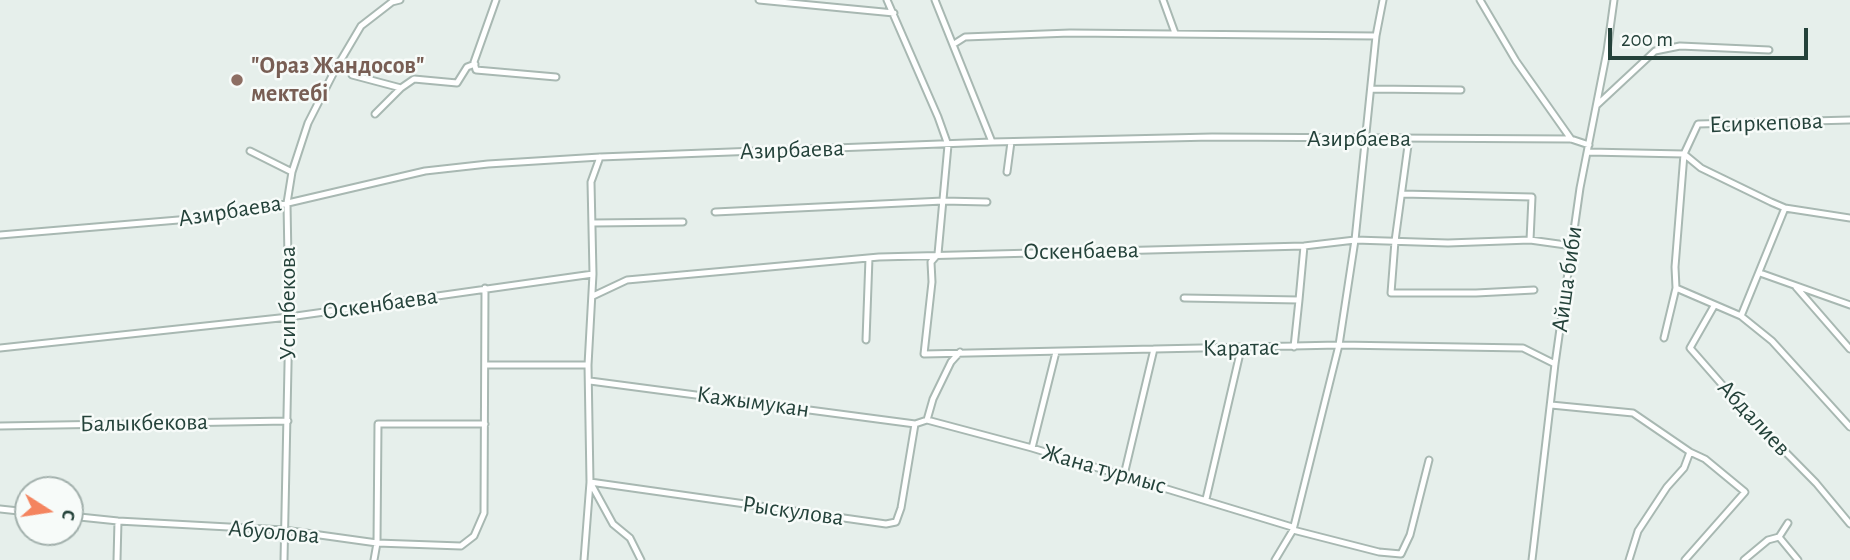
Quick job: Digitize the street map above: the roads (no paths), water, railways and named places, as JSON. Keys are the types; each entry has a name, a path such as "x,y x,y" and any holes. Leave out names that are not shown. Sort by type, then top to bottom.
{"street":[{"name":"Усипбекова","path":"284,560 289,317 287,203 292,172 308,123 361,26 392,2 400,0"},
{"path":"496,0 475,64 476,70 556,76"},
{"path":"759,0 894,13"},
{"path":"887,0 948,145 938,254"},
{"path":"936,0 992,142"},
{"path":"1163,0 1175,33"},
{"path":"1275,560 1292,528 1339,345 1355,240 1376,36 1383,0"},
{"path":"1480,0 1516,61 1571,139"},
{"name":"Айша биби","path":"1532,560 1555,364 1580,188 1608,51 1614,0"},
{"path":"954,44 965,37 1070,33 1376,36"},
{"path":"1597,105 1655,51 1679,46 1769,50"},
{"path":"375,114 414,79 457,83 467,67 475,64"},
{"path":"352,75 401,88"},
{"path":"1371,89 1461,90"},
{"name":"Есиркепова","path":"1684,154 1698,124 1850,120"},
{"name":"Азирбаева","path":"0,234 214,217 425,171 600,157 992,142 1212,137 1571,139 1589,148 1684,154"},
{"path":"1409,138 1391,293 1534,290"},
{"path":"1007,172 1011,142"},
{"path":"250,151 292,172"},
{"path":"1684,154 1700,167 1785,208 1850,218"},
{"path":"1664,338 1676,288 1675,267 1684,154"},
{"path":"584,560 590,482 588,365 593,296 591,182 600,157"},
{"path":"1402,194 1532,197 1530,240"},
{"path":"715,212 943,201 987,202"},
{"path":"1741,316 1785,208"},
{"path":"593,223 683,222"},
{"name":"Оскенбаева","path":"593,296 627,281 938,254 1304,246 1355,240 1448,243 1530,240 1573,246"},
{"path":"1294,346 1304,246"},
{"name":"Каратас","path":"938,254 931,262 932,282 924,354 1339,345 1523,348 1555,364"},
{"path":"866,340 869,258"},
{"path":"1760,273 1850,305"},
{"name":"Оскенбаева","path":"0,348 289,317 593,274"},
{"path":"1794,285 1850,349"},
{"path":"374,560 377,543 378,424 485,424 485,288"},
{"path":"1676,288 1741,316 1772,341 1850,427"},
{"path":"1184,298 1299,300"},
{"name":"Абдалиев","path":"1714,306 1690,348 1746,412 1816,483 1850,524"},
{"path":"1124,475 1154,349"},
{"path":"1206,499 1241,349"},
{"path":"915,424 928,420 933,399 951,362 960,352"},
{"path":"1032,448 1056,352"},
{"path":"486,365 588,365"},
{"name":"Кажымукан","path":"590,380 915,424"},
{"path":"1550,405 1633,414 1705,459 1745,492 1685,560"},
{"name":"Жана турмыс","path":"928,420 1206,499 1292,528"},
{"name":"Балыкбекова","path":"0,426 288,421"},
{"name":"Абуолова","path":"84,517 284,530 377,543 461,546 474,536 484,513 485,424"},
{"name":"Рыскулова","path":"590,482 886,524 896,522 901,508 915,424"},
{"path":"1629,560 1638,531 1667,487 1684,468 1690,452"},
{"path":"1292,528 1379,552 1401,554 1410,535 1429,460"},
{"path":"590,482 613,524 630,538 641,560"},
{"path":"117,560 118,521"},
{"path":"1744,560 1768,541 1779,537 1788,523"},
{"path":"1779,537 1798,560"}],"place":[{"name":"\"Ораз Жандосов\" мектебі","path":"237,80"}]}
